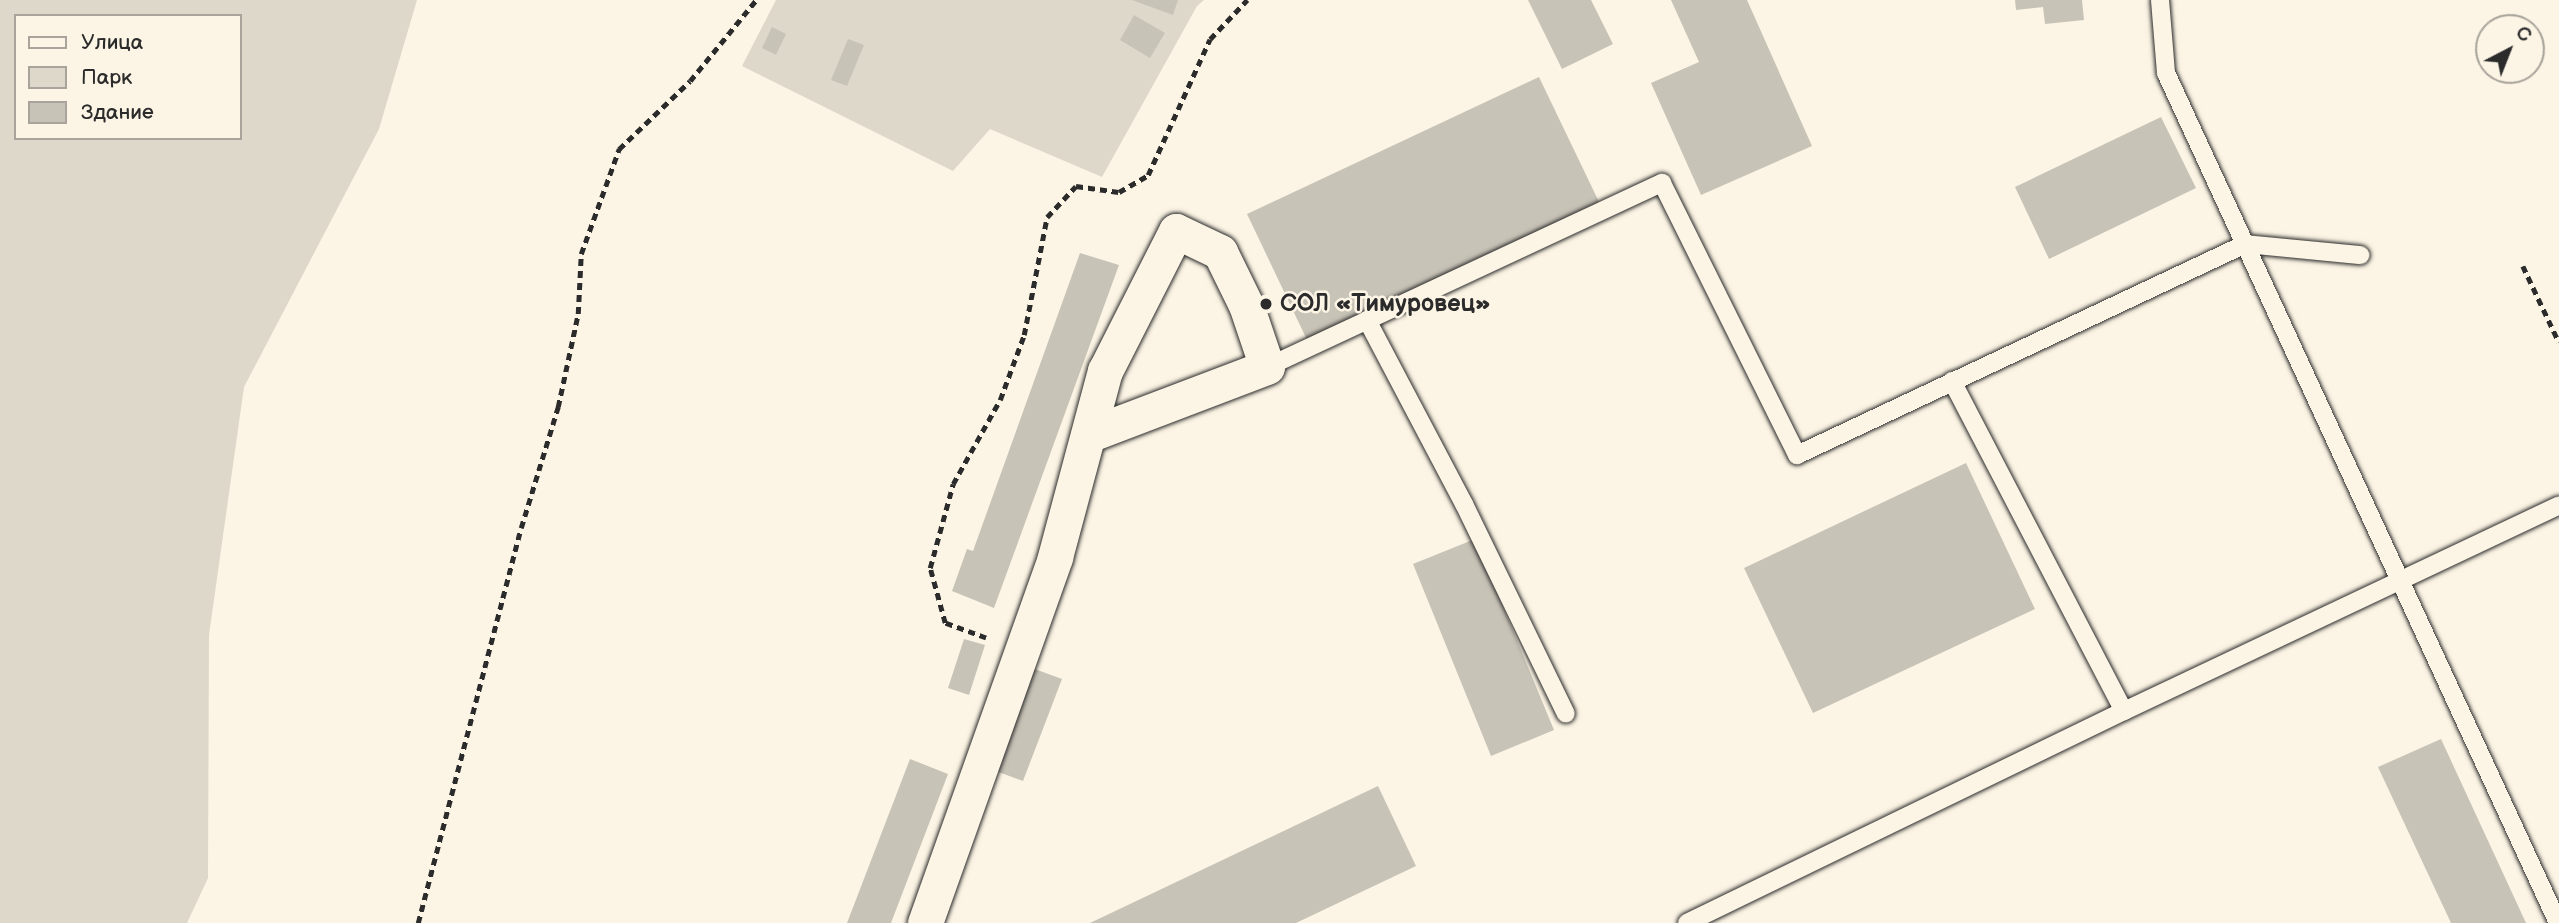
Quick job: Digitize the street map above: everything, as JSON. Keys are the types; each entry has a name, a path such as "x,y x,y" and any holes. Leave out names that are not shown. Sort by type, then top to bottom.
{"street":[{"path":"925,923 1055,557 1105,371 1176,231 1220,252 1246,305 1267,368 1088,435"}],"lane":[{"path":"2160,0 2166,73 2558,923"},
{"path":"1267,368 1662,183 1797,455 2245,244 2360,255"},
{"path":"1367,320 1464,504 1566,714"},
{"path":"1952,381 2124,710"},
{"path":"1687,923 2124,710 2559,505"}],"path":[{"path":"418,923 521,528 558,407 578,314 581,254 620,149 690,81 756,0"},
{"path":"1021,651 945,623 938,607 930,568 953,484 1000,400 1024,335 1047,217 1076,186 1119,192 1148,175 1210,39 1247,0"},
{"path":"2523,266 2559,342"}],"green space":[{"path":"0,0 417,0 379,129 244,387 209,635 208,878 187,923 0,923"},
{"path":"776,0 1204,0 1197,6 1102,177 990,129 953,171 742,66"}],"building":[{"path":"1132,0 1178,0 1173,15"},
{"path":"1528,0 1591,0 1613,44 1562,69"},
{"path":"1671,0 1747,0 1812,146 1701,195 1651,83 1699,62"},
{"path":"2015,0 2082,0 2084,20 2045,24 2043,7 2016,10"},
{"path":"1134,15 1165,33 1150,58 1120,40"},
{"path":"772,27 786,34 776,55 762,48"},
{"path":"848,39 864,45 847,86 831,80"},
{"path":"1539,77 1600,204 1308,342 1247,214"},
{"path":"2161,117 2196,188 2049,259 2015,187"},
{"path":"1080,253 1119,265 994,608 952,591 967,549 973,551"},
{"path":"1966,463 2035,609 1813,713 1744,568"},
{"path":"1475,539 1554,730 1491,756 1413,564"},
{"path":"964,639 985,645 969,695 948,688"},
{"path":"1032,668 1062,679 1023,781 993,770"},
{"path":"2441,739 2526,923 2451,923 2378,767"},
{"path":"910,759 948,774 891,923 847,923"},
{"path":"1378,786 1416,866 1296,923 1090,923"}],"place":[{"name":"СОЛ «Тимуровец»","path":"1266,304"}]}
